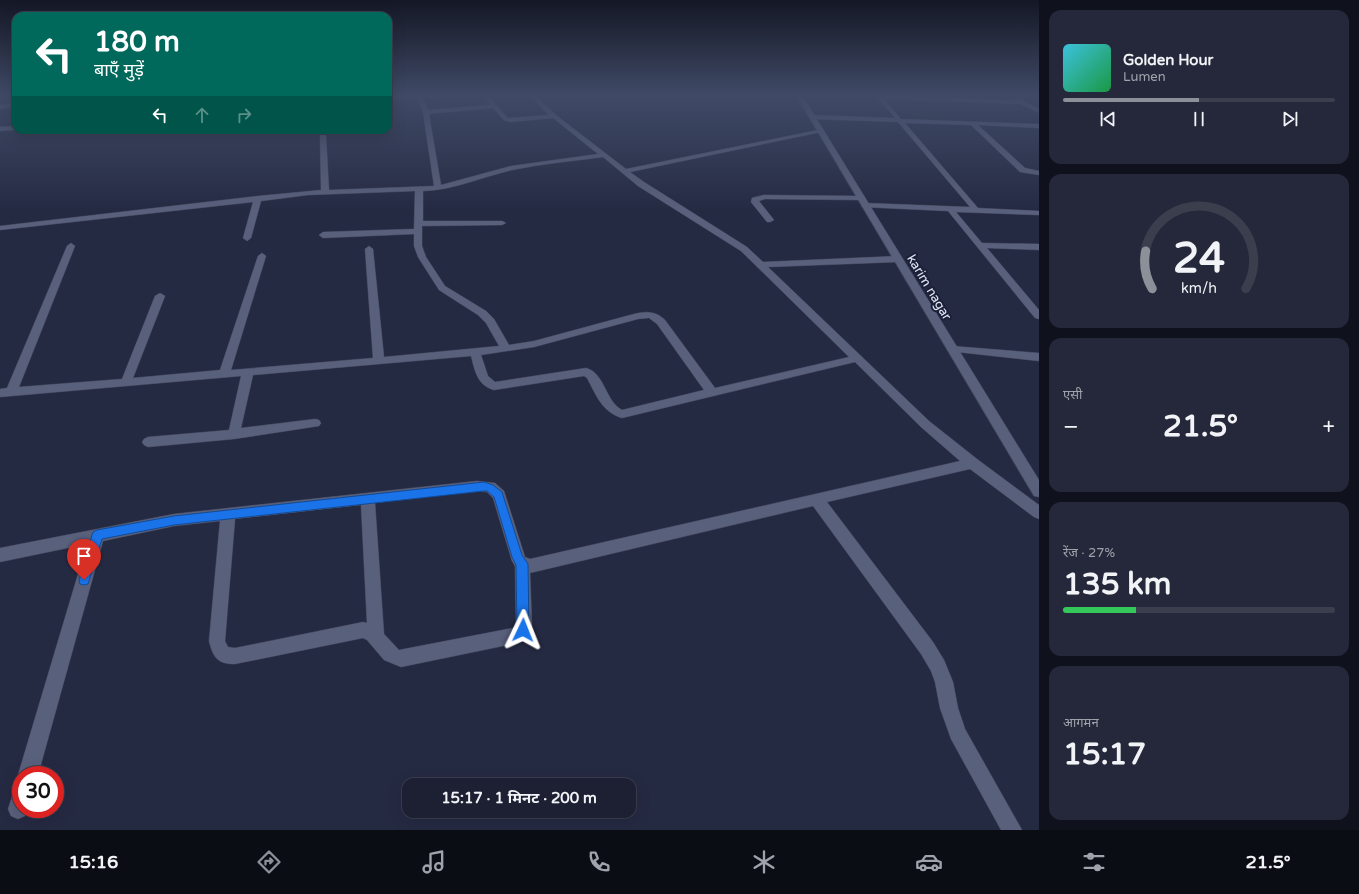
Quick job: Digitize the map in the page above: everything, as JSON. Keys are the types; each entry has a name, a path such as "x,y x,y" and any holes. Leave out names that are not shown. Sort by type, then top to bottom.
{"street":[{"path":"429,134 438,188"},
{"path":"577,134 648,189 733,241 762,265 925,424 972,463 1039,513"},
{"path":"624,171 802,134"},
{"name":"karim nagar","path":"822,134 1039,492"},
{"path":"911,134 976,210"},
{"path":"984,134 1023,170 1039,173"},
{"path":"323,135 325,191"},
{"path":"0,228 325,191 438,188 511,168 604,155"},
{"path":"419,189 418,246 420,253 439,285 486,316 493,325 506,350"},
{"path":"770,220 755,200 764,197 863,201 950,209 1039,213"},
{"path":"247,238 258,198"},
{"path":"950,209 1039,316"},
{"path":"323,235 502,223"},
{"path":"980,245 1039,246"},
{"path":"12,392 71,246"},
{"path":"369,249 379,361"},
{"path":"224,374 262,256"},
{"path":"762,265 898,259"},
{"path":"126,382 160,296"},
{"path":"0,393 506,350 534,344 634,316 648,314 658,319 712,393"},
{"path":"952,349 1039,357"},
{"path":"475,353 483,379 489,385 494,386 586,372 591,375 610,408 617,413 627,414 858,358"},
{"path":"234,434 248,372"},
{"path":"148,442 234,434 315,423"},
{"path":"522,564 530,566 972,463"},
{"path":"0,555 174,520 477,486 490,488 495,491 501,500 517,557 522,564 523,630 517,635 401,659 393,657 371,632 363,630 235,656 225,656 219,651 217,641 228,514"},
{"path":"368,498 376,638"},
{"path":"816,499 935,660 944,682 949,708 957,733 1012,830"},
{"path":"31,766 97,535"}],"route":[{"path":"84,580 97,535 174,520 484,486 495,491 499,495 517,557 522,564 523,630"}]}
